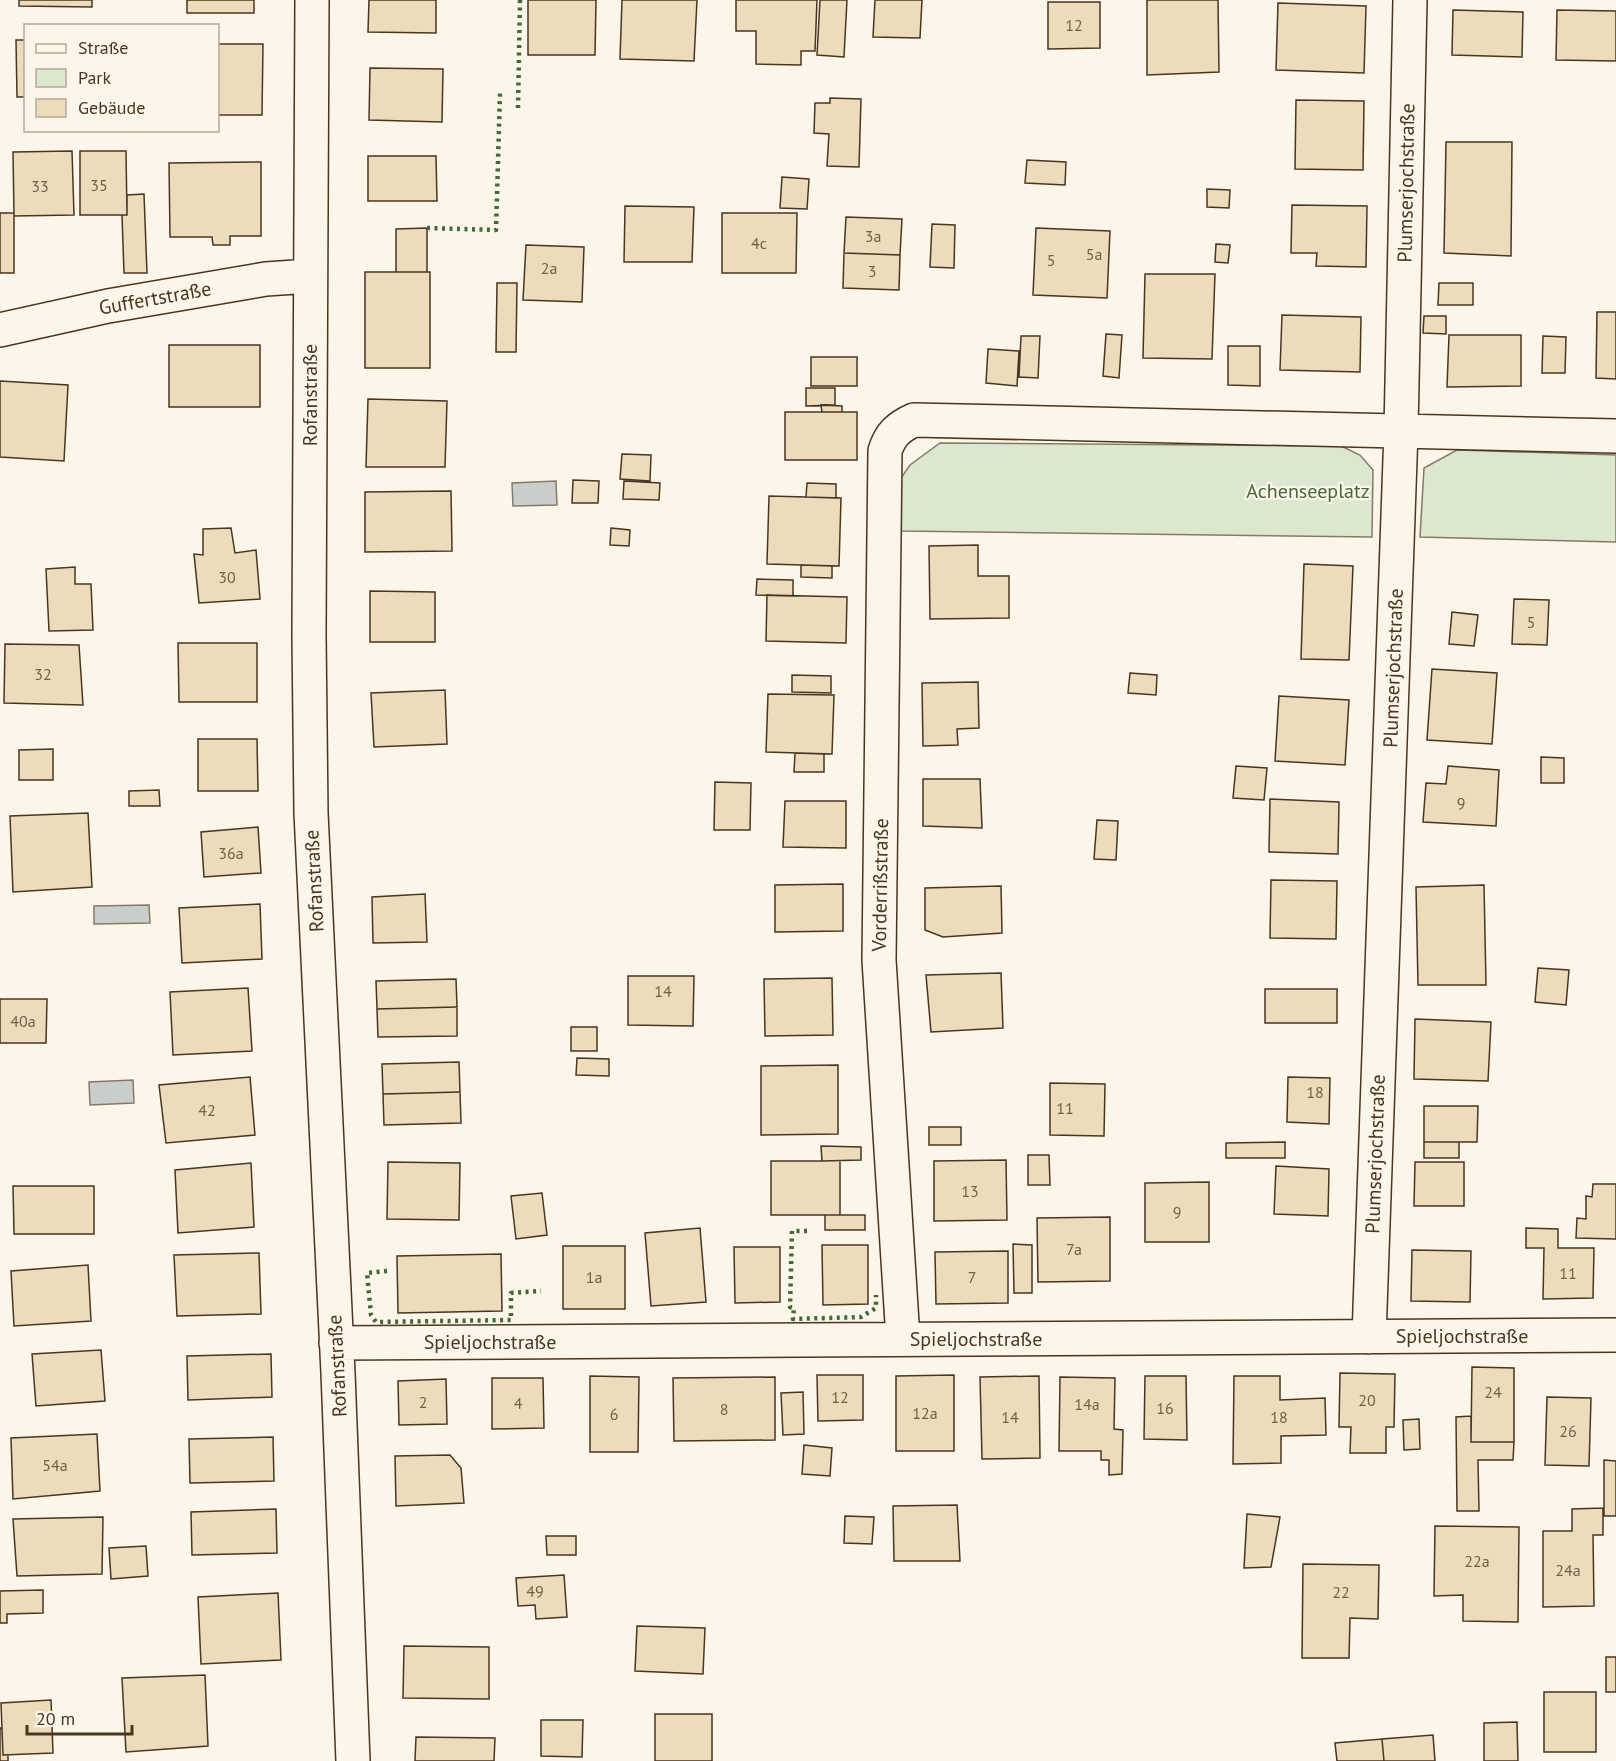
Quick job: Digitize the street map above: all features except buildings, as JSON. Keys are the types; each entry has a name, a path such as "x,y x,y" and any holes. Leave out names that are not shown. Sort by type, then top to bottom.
{"street":[{"name":"Rofanstraße","path":"312,0 309,635 311,813 353,1761"},
{"name":"Plumserjochstraße","path":"1369,1336 1401,431 1410,0"},
{"name":"Guffertstraße","path":"0,330 142,300 266,279 310,276"},
{"name":"Vorderrißstraße","path":"903,1340 879,960 885,451 888,440 903,425 914,420 1401,431"},
{"path":"1401,431 1616,436"},
{"name":"Spieljochstraße","path":"336,1343 1616,1335"}],"green space":[{"name":"Achenseeplatz","path":"940,443 1341,446 1360,455 1373,470 1372,537 901,531 901,478 910,465"},
{"name":"Achenseeplatz","path":"1457,450 1616,455 1616,542 1420,537 1424,468"}],"shaded area":[{"path":"556,481 557,505 513,506 512,483"},
{"path":"149,905 150,923 94,924 94,906"},
{"path":"133,1080 134,1103 90,1105 89,1082"}],"hedge":[{"path":"518,108 520,0"},
{"path":"427,228 496,230 500,93"},
{"path":"807,1231 792,1231 790,1307 794,1308 793,1319 861,1317 876,1308 876,1295"},
{"path":"387,1271 367,1273 371,1315 376,1322 511,1320 511,1293 541,1291"}]}
